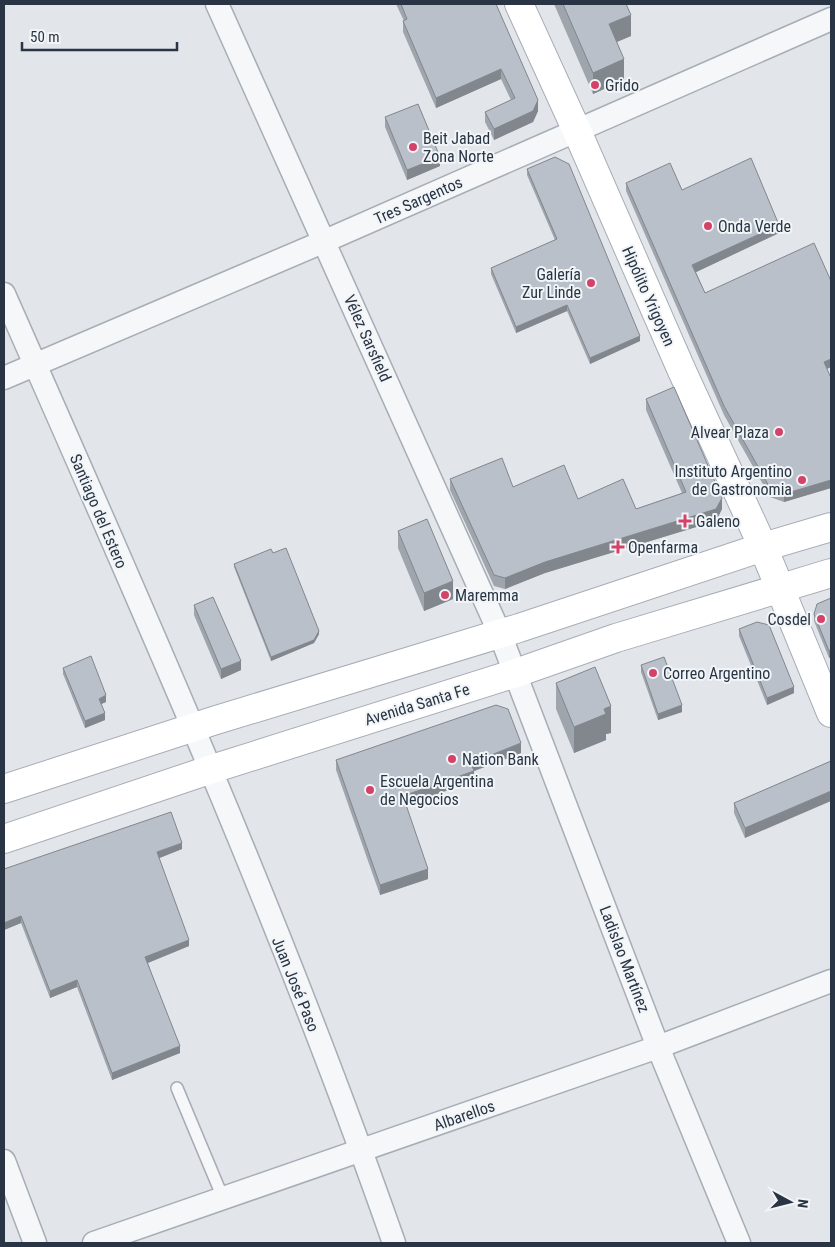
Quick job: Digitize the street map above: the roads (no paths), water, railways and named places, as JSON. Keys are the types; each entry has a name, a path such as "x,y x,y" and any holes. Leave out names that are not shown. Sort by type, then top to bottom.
{"main road":[{"name":"Hipólito Yrigoyen","path":"519,4 578,131 682,372 763,547 831,713"},
{"path":"4,790 193,728 500,634 763,547 831,528"},
{"name":"Avenida Santa Fe","path":"4,839 212,769 516,673 616,638 831,573"}],"street":[{"name":"Vélez Sarsfield","path":"217,4 325,241 516,673"},
{"name":"Tres Sargentos","path":"4,378 325,241 831,19"},
{"name":"Santiago del Estero","path":"4,294 193,728"},
{"name":"Ladislao Martínez","path":"516,673 658,1047 739,1243"},
{"name":"Juan José Paso","path":"193,728 212,769 362,1150 394,1243"},
{"name":"Albarellos","path":"94,1243 658,1047 831,981"},
{"path":"4,1161 35,1243"}],"lane":[{"path":"176,1088 223,1198"}],"place":[{"name":"Grido","path":"595,85"},
{"name":"Beit Jabad Zona Norte","path":"413,147"},
{"name":"Onda Verde","path":"708,226"},
{"name":"Galería Zur Linde","path":"591,283"},
{"name":"Alvear Plaza","path":"779,432"},
{"name":"Instituto Argentino de Gastronomia","path":"802,480"},
{"name":"Galeno","path":"685,521"},
{"name":"Openfarma","path":"618,547"},
{"name":"Maremma","path":"445,595"},
{"name":"Cosdel","path":"821,619"},
{"name":"Correo Argentino","path":"653,673"},
{"name":"Nation Bank","path":"452,759"},
{"name":"Escuela Argentina de Negocios","path":"370,790"}]}
